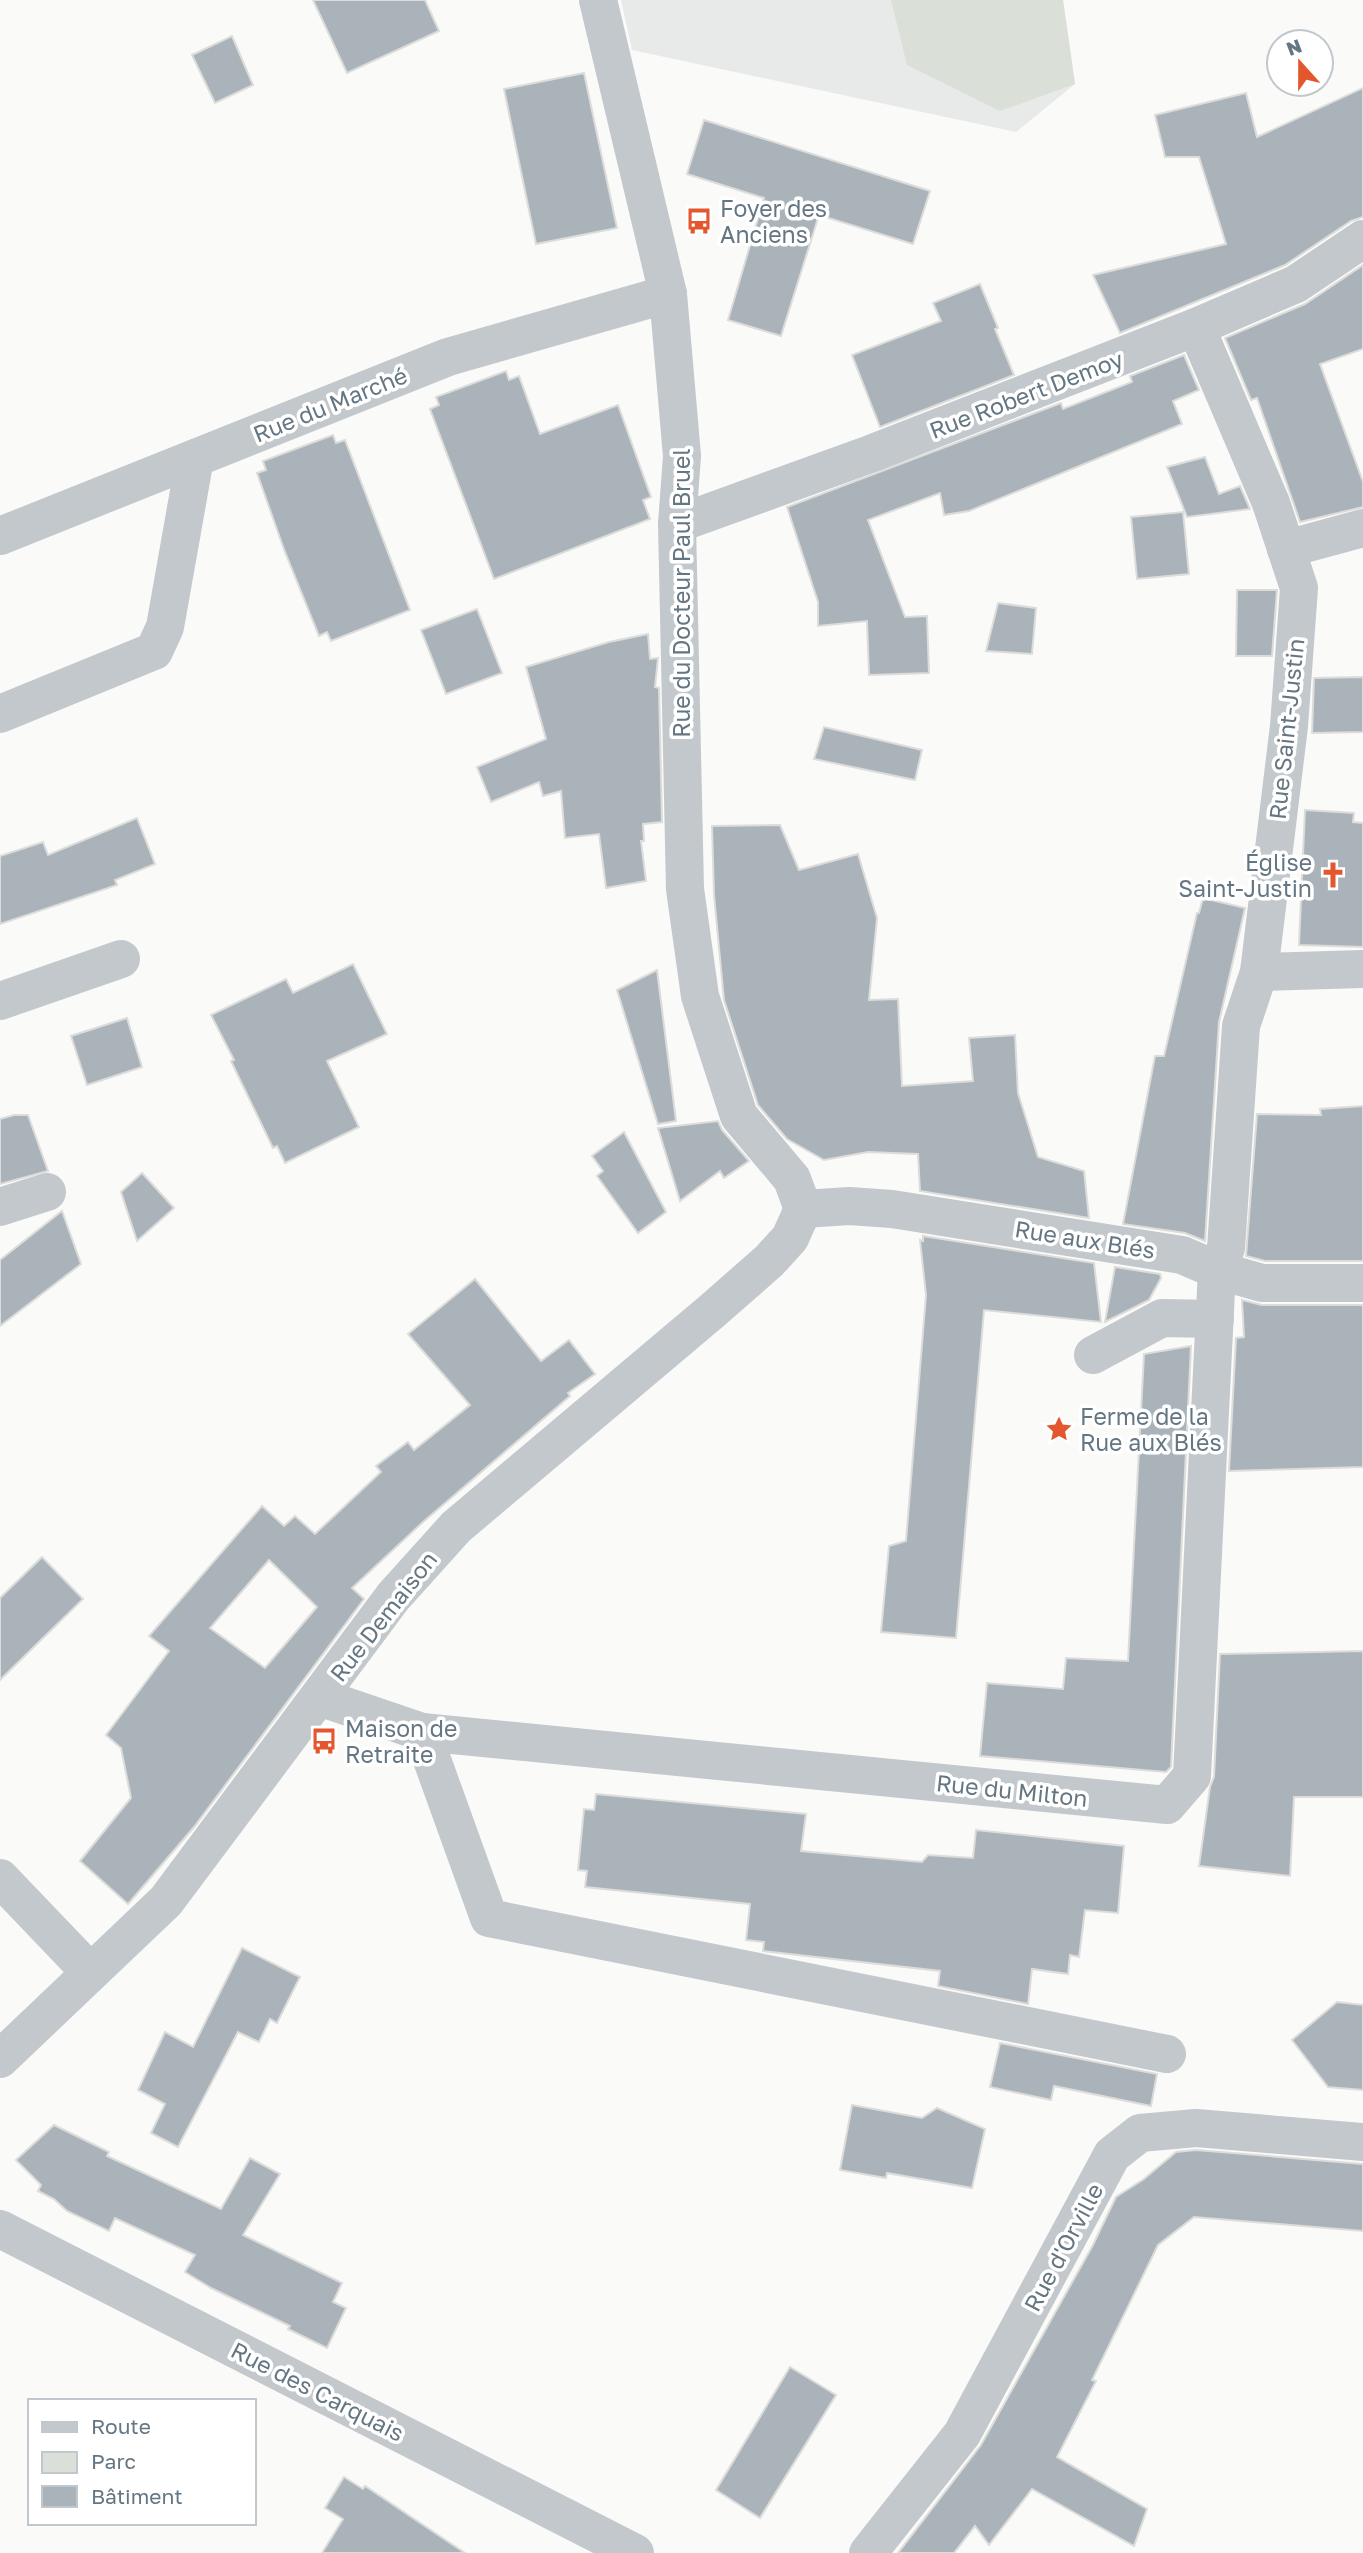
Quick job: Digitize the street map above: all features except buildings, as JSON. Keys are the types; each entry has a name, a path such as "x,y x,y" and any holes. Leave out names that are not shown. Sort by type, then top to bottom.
{"street":[{"name":"Rue du Docteur Paul Bruel","path":"598,0 668,294 682,457 677,524 685,889 700,996 740,1116 792,1179 803,1209"},
{"name":"Rue Robert Demoy","path":"677,524 873,453 1196,327 1296,284 1363,239"},
{"name":"Rue du Marché","path":"0,536 448,357 668,294"},
{"name":"Rue Saint-Justin","path":"1196,327 1271,503 1299,588 1289,726 1259,972 1241,1026 1226,1248 1217,1270"},
{"path":"0,714 155,651 165,627 195,458"},
{"path":"1286,549 1363,528"},
{"path":"0,1001 121,959"},
{"path":"1259,972 1363,970"},
{"path":"0,1207 47,1192"},
{"name":"Rue aux Blés","path":"803,1209 849,1206 892,1209 1182,1255 1217,1270 1262,1283 1363,1283"},
{"name":"Rue Demaison","path":"0,2059 166,1901 393,1597 456,1527 769,1261 790,1238 803,1209"},
{"name":"Rue du Milton","path":"319,1697 422,1732 1167,1805 1192,1776 1217,1270"},
{"path":"1093,1355 1162,1318 1215,1319"},
{"path":"422,1732 489,1918 1167,2054"},
{"path":"0,1878 90,1972"},
{"name":"Rue d'Orville","path":"868,2553 962,2434 1112,2155 1140,2133 1196,2128 1363,2142"},
{"name":"Rue des Carquais","path":"0,2229 635,2553"}],"shaded area":[{"path":"621,0 1063,0 1075,84 1016,132 632,50"}],"green space":[{"path":"891,0 1063,0 1075,84 1000,111 907,65"}],"place":[{"name":"Foyer des Anciens","path":"699,221"},
{"name":"Église Saint-Justin","path":"1333,875"},
{"name":"Ferme de la Rue aux Blés","path":"1059,1429"},
{"name":"Maison de Retraite","path":"324,1741"}]}
